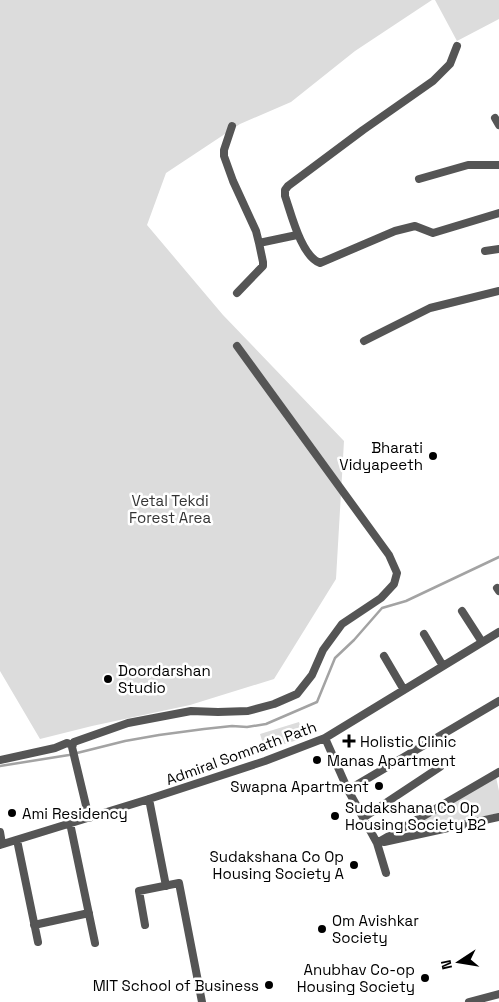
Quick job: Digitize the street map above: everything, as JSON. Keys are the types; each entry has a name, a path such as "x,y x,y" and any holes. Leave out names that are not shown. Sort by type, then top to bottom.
{"street":[{"path":"457,46 450,64 432,81 362,130 287,188 285,196 298,235 313,259 320,262 395,231 415,226 432,233 499,213"},
{"path":"232,126 224,150 224,156 233,181 256,231 263,262 262,268 237,293"},
{"path":"419,178 468,164 499,163"},
{"path":"259,243 298,235"},
{"path":"485,252 499,249"},
{"path":"364,341 430,308 499,291"},
{"path":"89,818 72,746 75,741 128,723 191,711 248,711 274,704 297,694 312,676 323,650 342,624 381,598 394,584 397,573 389,555 236,346"},
{"path":"462,611 482,642"},
{"name":"Admiral Somnath Path","path":"1,845 149,799 325,738 499,632"},
{"path":"424,634 443,666"},
{"path":"384,656 404,690"},
{"path":"348,790 499,701"},
{"path":"325,738 348,790 377,843 386,873"},
{"path":"0,760 55,748 69,743 72,746"},
{"path":"363,818 440,767"},
{"path":"377,843 499,772"},
{"path":"149,799 166,886"},
{"path":"377,843 499,817"},
{"path":"70,824 95,943"},
{"path":"0,832 1,845"},
{"path":"17,840 38,942"},
{"path":"145,925 139,891 180,883 202,1002"},
{"path":"34,925 89,913"},
{"path":"469,1002 499,994"}],"green space":[{"name":"Vetal Tekdi Forest Area","path":"0,0 432,0 355,51 291,102 240,124 166,173 147,225 223,315 344,441 336,579 274,679 190,705 40,739 0,671"},
{"path":"435,0 499,0 499,19 457,41"},
{"path":"299,722 304,738 265,750 260,734"},
{"path":"496,777 499,791 499,813 419,831 416,828 416,824"}],"waterway":[{"path":"0,766 69,755 125,741 159,735 266,724 317,702 335,658 354,640 382,608 406,601 499,557"}],"place":[{"name":"Bharati Vidyapeeth","path":"433,456"},
{"name":"Doordarshan Studio","path":"108,679"},
{"name":"Holistic Clinic","path":"349,741"},
{"name":"Manas Apartment","path":"317,760"},
{"name":"Swapna Apartment","path":"379,786"},
{"name":"Ami Residency","path":"12,813"},
{"name":"Sudakshana Co Op Housing Society B2","path":"335,816"},
{"name":"Sudakshana Co Op Housing Society A","path":"354,865"},
{"name":"Om Avishkar Society","path":"322,929"},
{"name":"Anubhav Co-op Housing Society","path":"425,978"},
{"name":"MIT School of Business","path":"269,985"}]}
